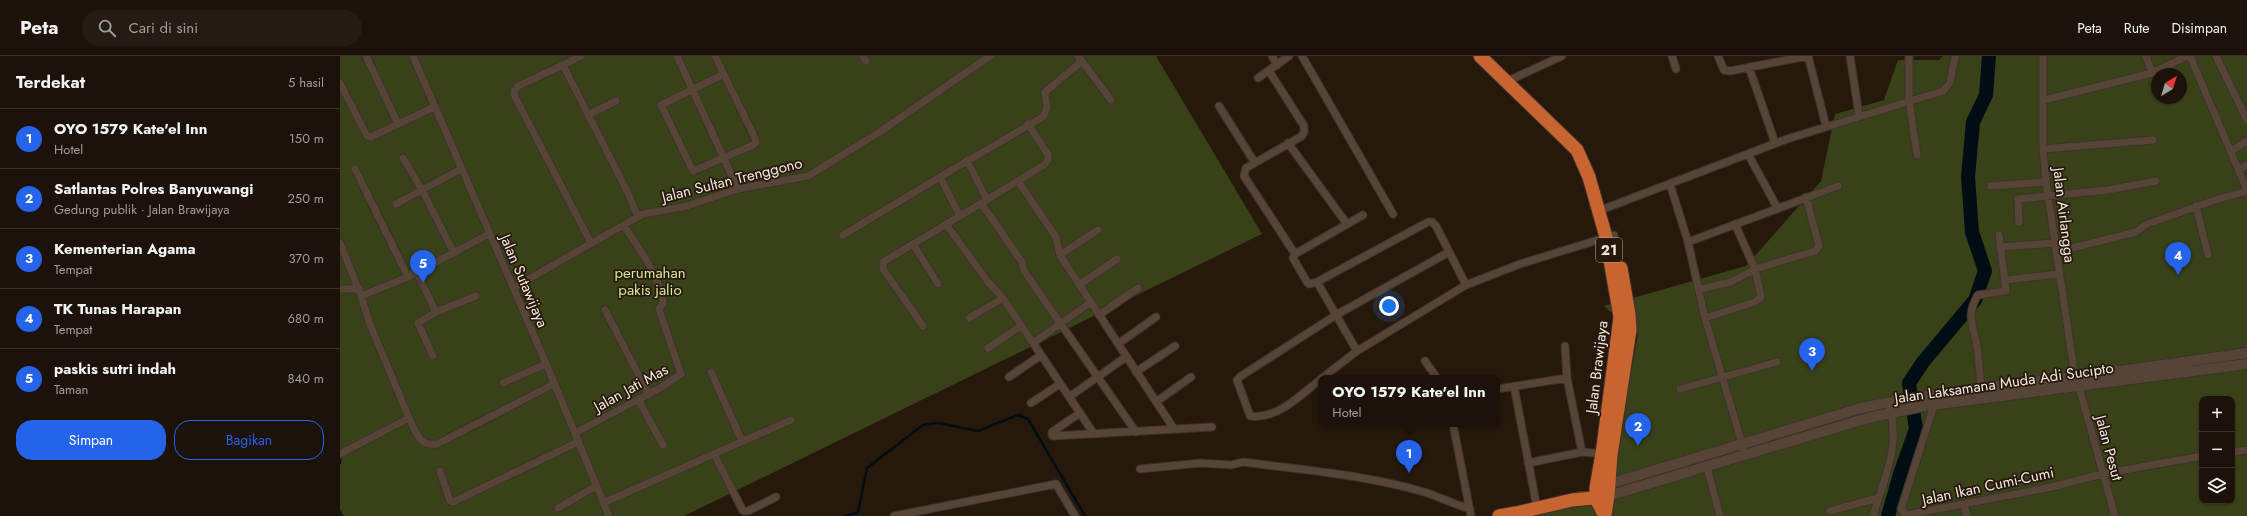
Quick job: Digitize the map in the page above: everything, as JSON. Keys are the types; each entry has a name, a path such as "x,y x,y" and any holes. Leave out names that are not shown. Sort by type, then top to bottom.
{"highway":[{"name":"Jalan Brawijaya","path":"1480,56 1576,150 1589,176 1610,236"},
{"name":"Jalan Brawijaya","path":"1488,56 1582,143 1593,161 1606,208 1620,317 1602,492"},
{"path":"1499,516 1514,515 1602,492"},
{"name":"21","path":"1602,492 1605,515"}],"main road":[{"name":"Jalan Laksamana Muda Adi Sucipto","path":"1602,492 1742,443 1861,408 1921,396 2075,377 2247,353"},
{"name":"Jalan Laksamana Muda Adi Sucipto","path":"1602,492 1707,467 1745,454 1868,418 1929,406 2247,364"}],"street":[{"path":"366,56 398,124"},
{"name":"Jalan Sutawijaya","path":"413,56 546,364 609,516"},
{"path":"581,56 518,86 514,93 591,243"},
{"path":"677,56 738,189"},
{"path":"715,56 724,74 756,142 753,145 692,170 661,107 662,102 724,74"},
{"name":"Jalan Sultan Trenggono","path":"513,288 638,217 681,207 738,189 808,176 878,134 990,56"},
{"path":"1272,56 1277,65"},
{"path":"1258,78 1289,56"},
{"path":"1302,56 1393,214"},
{"path":"1512,79 1562,56"},
{"path":"1672,56 1676,69"},
{"path":"1718,56 1721,66 1727,71 1808,56 1826,126"},
{"path":"1850,56 1859,116"},
{"path":"1909,56 1910,100 1917,155"},
{"path":"1606,208 1775,143 1947,88 1950,83 1955,56"},
{"name":"Jalan Airlangga","path":"2043,56 2044,149 2046,182 2050,198 2059,274 2075,377"},
{"path":"2146,56 2151,70"},
{"path":"2056,252 2136,232 2147,224 2196,206 2247,190 2189,56 2163,68"},
{"path":"2216,56 2247,120"},
{"path":"843,235 1028,124 1043,117 1047,113 1046,92 1080,59 1110,100"},
{"path":"563,64 627,191 638,217"},
{"path":"1749,67 1775,143"},
{"path":"1269,71 1304,126 1304,132 1302,136 1288,143 1244,171 1244,176 1295,254 1294,258 1307,282 1309,284 1317,282 1428,222 1432,222 1436,226 1466,285"},
{"path":"2044,100 2151,73"},
{"path":"340,83 367,136 371,136 398,124 434,106"},
{"path":"588,115 616,101"},
{"path":"1219,106 1255,163"},
{"path":"923,326 882,265 883,262 1044,165 1048,160 1048,155 1028,124"},
{"path":"2044,149 2153,140"},
{"path":"2230,152 2247,141"},
{"path":"1288,143 1347,224"},
{"path":"1748,154 1778,209"},
{"path":"403,158 422,190 454,253"},
{"path":"967,160 984,202 1061,324 1136,432"},
{"path":"2238,170 2247,165"},
{"path":"356,169 408,277"},
{"path":"396,204 461,169"},
{"path":"940,177 960,216"},
{"path":"1018,181 1056,237 1060,255 1174,430"},
{"path":"2019,222 2018,200 2050,198 2156,181"},
{"path":"1991,186 2046,182"},
{"path":"1670,184 1688,242 1700,289 1705,318 1745,454"},
{"path":"1688,242 1838,186"},
{"path":"1700,289 1731,282 1754,269 1812,253 1818,248 1806,197"},
{"path":"2196,206 2208,255"},
{"path":"1295,254 1362,215"},
{"path":"946,224 988,282 1003,298 1094,434"},
{"path":"1705,318 1760,300 1761,294 1754,269 1735,224"},
{"name":"Jalan Jati Mas","path":"574,433 639,401 680,376 681,371 659,309 663,304 662,296 644,256 623,225"},
{"path":"1060,255 1098,230"},
{"path":"340,289 360,292 408,277 489,234"},
{"path":"1981,388 1977,346 1972,327 1971,313 1980,294 2006,292 1999,235"},
{"path":"1325,375 1357,351 1466,285 1520,264 1610,236"},
{"path":"340,243 409,418 418,438 422,442 427,445 437,444 554,384"},
{"path":"2000,247 2055,243"},
{"path":"913,244 938,284"},
{"path":"1318,380 1274,413 1250,416 1237,380 1336,315 1449,252"},
{"path":"1079,285 1117,259"},
{"path":"417,273 436,312"},
{"path":"2005,280 2059,274"},
{"path":"1317,282 1357,351"},
{"path":"1098,315 1138,288"},
{"path":"432,356 418,323 436,312 476,296"},
{"path":"970,318 1003,298"},
{"path":"1033,343 1090,302"},
{"path":"605,310 649,395"},
{"path":"1118,344 1156,317"},
{"path":"988,348 1021,326"},
{"path":"1136,372 1175,346"},
{"path":"1565,346 1566,378 1582,452"},
{"path":"1008,377 1041,355"},
{"path":"1069,397 1126,357"},
{"path":"1425,361 1435,375"},
{"path":"1680,389 1777,362"},
{"path":"503,383 546,364"},
{"path":"711,372 742,441"},
{"path":"1156,402 1191,377"},
{"path":"1500,388 1566,378"},
{"path":"1031,403 1060,384"},
{"path":"1514,386 1538,508"},
{"name":"Jalan Pesut","path":"2079,387 2102,474 2115,516"},
{"name":"Jalan Ikan Cumi-Cumi","path":"1937,394 1929,406 1902,512 1910,515 2052,487 2102,474 2199,457"},
{"path":"639,401 663,445"},
{"path":"1873,516 1894,442 1895,413 1890,402"},
{"path":"1080,413 1052,432 1052,435 1212,427"},
{"path":"341,454 409,418"},
{"path":"604,504 790,420"},
{"path":"1455,427 1470,513"},
{"path":"440,471 450,501 453,502 578,442"},
{"path":"2235,452 2247,450"},
{"path":"1528,463 1582,452 1606,455"},
{"path":"714,454 743,511 748,511 776,497"},
{"path":"1140,468 1201,463 1234,464 1243,462 1351,477 1424,492 1470,513"},
{"path":"1707,467 1720,516"},
{"path":"894,516 1056,484 1075,516"},
{"path":"558,508 596,486"},
{"path":"1830,511 1878,498"},
{"path":"1964,504 1967,516"}],"green space":[{"name":"perumahan pakis jalio","path":"340,56 1156,56 1262,234 684,516 344,516 340,509"},
{"path":"1942,56 2247,56 2247,516 1612,516 1610,474 1638,335 1604,306 1746,266 1821,181 1835,114 1884,100 1898,60 1940,60"},
{"path":"1579,491 1605,491 1609,516 1496,516"}],"waterway":[{"path":"1888,516 1901,471 1916,429 1909,383 1923,362 1975,300 1985,271 1972,232 1968,177 1973,122 1986,95 1989,56"},
{"path":"845,516 858,512 867,468 923,425 938,423 978,431 1018,415 1028,419 1085,516"},
{"path":"340,457 340,463"}],"place":[{"name":"TK Tunas Harapan","path":"2178,275"},
{"name":"paskis sutri indah","path":"423,283"},
{"name":"Kementerian Agama","path":"1812,371"},
{"name":"Satlantas Polres Banyuwangi","path":"1638,446"},
{"name":"OYO 1579 Kate'el Inn","path":"1409,473"}]}
